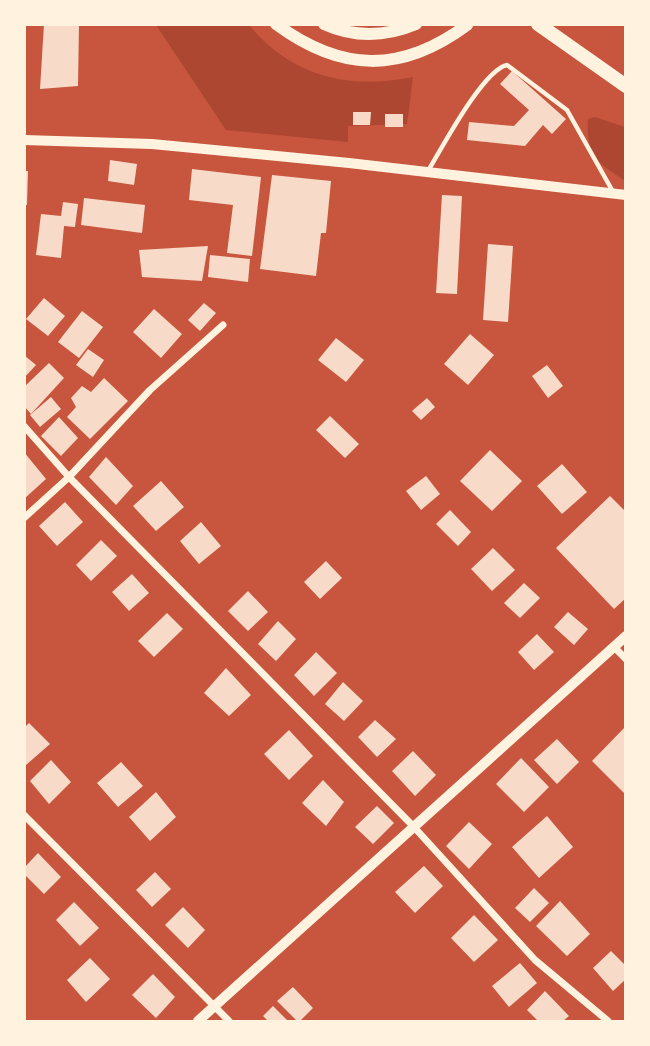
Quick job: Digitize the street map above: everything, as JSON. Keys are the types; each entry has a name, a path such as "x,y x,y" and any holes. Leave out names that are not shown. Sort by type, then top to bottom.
{"main road":[{"path":"276,24 298,41 325,54 354,60 382,61 428,49 467,25"},
{"path":"324,24 357,34 380,35 416,24"},
{"path":"538,24 625,89"}],"street":[{"path":"24,140 152,144 620,195"},
{"path":"24,518 69,477 150,390 223,325"},
{"path":"24,426 69,477 413,826 535,960 608,1021"},
{"path":"198,1021 625,636"},
{"path":"614,647 625,659"},
{"path":"24,815 213,1008 229,1021"}],"lane":[{"path":"427,172 485,80 498,67 507,65 567,110 620,195"}],"shaded area":[{"path":"156,25 249,25 284,57 323,75 366,82 413,77 407,124 348,126 348,142 226,130"},
{"path":"595,117 625,127 625,181 600,163 591,150 588,119"}],"building":[{"path":"44,24 79,24 78,86 40,89"},
{"path":"512,71 566,119 552,134 543,125 525,146 467,140 469,122 514,126 529,110 500,84"},
{"path":"353,112 371,112 370,125 353,125"},
{"path":"385,114 403,114 403,127 385,127"},
{"path":"110,160 137,164 134,185 108,181"},
{"path":"192,169 261,177 252,256 227,253 233,205 189,200"},
{"path":"24,171 28,171 27,205 24,205"},
{"path":"272,175 331,181 326,233 321,233 316,276 260,269"},
{"path":"442,195 462,196 457,294 436,293"},
{"path":"84,198 145,205 142,233 81,225"},
{"path":"63,202 78,204 75,227 64,226 61,258 36,255 41,214 61,216"},
{"path":"488,244 513,246 508,322 483,320"},
{"path":"208,246 202,281 142,277 139,250"},
{"path":"210,255 250,259 248,282 208,277"},
{"path":"44,298 65,316 48,336 26,319"},
{"path":"204,303 216,313 200,331 188,320"},
{"path":"154,309 182,334 161,358 133,332"},
{"path":"82,311 103,327 79,358 58,342"},
{"path":"470,334 494,355 468,385 444,364"},
{"path":"336,338 364,360 346,382 318,360"},
{"path":"88,349 104,360 93,377 76,365"},
{"path":"24,355 36,365 24,378"},
{"path":"49,363 64,378 31,414 24,406 24,387"},
{"path":"547,365 563,386 548,398 532,376"},
{"path":"104,378 128,401 90,439 67,417 76,407 71,398 82,386 91,392"},
{"path":"51,397 61,409 40,427 30,415"},
{"path":"427,398 435,407 421,420 412,411"},
{"path":"330,416 359,444 345,458 316,430"},
{"path":"59,417 78,438 61,456 41,436"},
{"path":"490,450 522,481 492,511 460,481"},
{"path":"24,452 46,479 24,499"},
{"path":"106,457 133,486 116,505 89,477"},
{"path":"562,464 587,492 562,514 537,486"},
{"path":"426,476 440,494 421,510 406,491"},
{"path":"161,481 184,507 156,531 133,506"},
{"path":"610,496 626,512 626,598 614,609 556,548"},
{"path":"65,502 83,522 57,546 39,526"},
{"path":"450,510 471,532 458,546 436,524"},
{"path":"201,522 221,546 199,564 180,541"},
{"path":"101,540 117,556 91,581 76,565"},
{"path":"493,548 515,570 492,591 471,569"},
{"path":"326,561 342,578 320,599 304,582"},
{"path":"132,574 149,593 129,611 112,592"},
{"path":"524,583 540,598 520,618 504,603"},
{"path":"248,591 268,612 248,631 228,611"},
{"path":"568,612 588,629 574,645 554,627"},
{"path":"167,613 183,629 154,657 138,641"},
{"path":"278,621 296,639 276,661 258,644"},
{"path":"537,634 554,652 534,670 518,652"},
{"path":"316,652 337,673 314,696 294,675"},
{"path":"226,668 251,695 229,716 204,693"},
{"path":"343,682 363,701 344,721 325,704"},
{"path":"375,720 396,739 377,757 358,737"},
{"path":"29,723 50,744 26,765 24,728"},
{"path":"626,726 626,795 592,761"},
{"path":"289,730 313,756 289,780 264,754"},
{"path":"557,739 579,762 557,784 534,760"},
{"path":"413,751 436,775 415,796 392,771"},
{"path":"521,758 549,787 524,812 496,784"},
{"path":"51,760 71,782 49,804 30,781"},
{"path":"121,762 143,786 118,807 97,783"},
{"path":"323,780 344,802 326,826 302,803"},
{"path":"156,792 176,817 150,841 129,817"},
{"path":"377,806 394,823 373,844 355,827"},
{"path":"547,816 573,847 539,878 512,847"},
{"path":"469,822 492,844 469,869 446,846"},
{"path":"38,853 61,877 44,894 24,874 24,868"},
{"path":"424,866 443,886 415,913 395,892"},
{"path":"155,872 171,889 152,907 136,890"},
{"path":"534,888 549,903 530,922 515,908"},
{"path":"560,901 590,934 567,956 536,926"},
{"path":"74,902 99,928 80,946 56,920"},
{"path":"183,907 205,930 188,948 165,925"},
{"path":"474,915 498,940 474,962 451,938"},
{"path":"611,951 626,966 626,979 613,991 593,968"},
{"path":"90,958 110,979 86,1002 67,980"},
{"path":"520,963 537,983 509,1007 492,986"},
{"path":"153,974 175,997 156,1018 132,995"},
{"path":"293,987 313,1008 300,1021 277,1001"},
{"path":"545,991 569,1016 563,1021 538,1021 527,1010"},
{"path":"273,1006 288,1021 268,1021 263,1016"}]}
